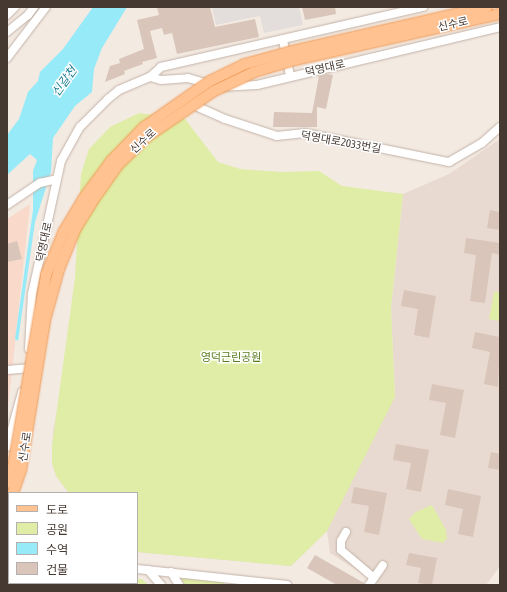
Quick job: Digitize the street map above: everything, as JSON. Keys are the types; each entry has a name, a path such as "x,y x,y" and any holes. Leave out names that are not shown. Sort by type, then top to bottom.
{"main road":[{"name":"신수로","path":"7,483 13,467 46,276 64,231 83,199 111,161 144,127 210,80 246,64 293,51 487,7"},
{"name":"신수로","path":"13,492 21,470 45,320 59,269 76,228 119,164 148,136 214,91 254,72 294,60 500,14"}],"street":[{"path":"7,15 15,7"},
{"path":"7,32 28,16 34,7"},
{"path":"7,58 46,7"},
{"name":"덕영대로","path":"7,447 28,368 32,294 61,161 80,127 119,90 150,77 161,67 423,7"},
{"name":"덕영대로","path":"150,77 161,80 188,78 219,87 257,85 500,27"},
{"path":"283,40 290,76"},
{"name":"덕영대로2033번길","path":"178,99 225,119 277,136 305,134 449,162 482,143 500,127"},
{"path":"7,205 40,183 57,179"},
{"path":"7,370 28,368"},
{"path":"346,532 341,541 341,550 374,578"},
{"path":"369,585 383,565"},
{"path":"138,569 287,585"},
{"path":"148,570 161,585"},
{"path":"171,572 179,585"}],"shaded area":[{"path":"212,7 299,7 303,25 264,33 260,16 216,25"},
{"path":"500,139 500,566 486,585 380,585 330,553 327,531 291,566 138,552 138,492 68,492 56,476 52,463 53,432 60,395 395,397 391,308 403,194 449,174"},
{"path":"30,204 7,417 7,219"}],"green space":[{"name":"영덕근린공원","path":"139,113 185,119 218,162 240,169 281,172 319,171 342,186 403,194 391,308 395,397 327,531 291,566 138,552 138,492 68,492 56,476 52,463 52,445 75,278 81,174 89,149 110,127"},
{"path":"494,292 500,292 500,321 489,319"},
{"path":"432,505 446,530 447,538 443,543 422,539 409,519 416,512"},
{"path":"180,577 225,582 223,585 185,585"},
{"path":"138,579 142,579 148,585 109,585 138,584"},
{"path":"76,584 102,584 102,585"}],"water":[{"name":"신갈천","path":"93,7 127,7 102,48 94,69 92,92 75,106 53,138 51,172 35,222 18,341 15,339 33,210 33,171 37,160 30,154 7,175 7,135 19,119 28,92 38,81 40,72 63,49"}],"building":[{"path":"160,7 210,7 215,27 255,19 259,37 177,54 172,33 164,35 162,28 150,31 157,58 142,62 143,64 124,71 125,74 105,82 110,66 120,63 119,59 144,49 137,20 159,15 157,8"},
{"path":"302,7 335,7 336,14 305,20"},
{"path":"327,74 333,75 326,109 317,107 317,127 273,127 274,112 312,113 319,76"},
{"path":"490,210 500,212 500,230 487,228"},
{"path":"466,238 500,243 500,255 492,253 485,303 470,301 476,255 464,253"},
{"path":"17,241 22,259 7,262 7,244"},
{"path":"404,290 436,296 429,338 414,335 418,309 401,306"},
{"path":"475,332 500,337 498,387 484,384 490,352 472,348"},
{"path":"432,384 464,390 455,438 440,435 446,403 429,400"},
{"path":"396,444 429,450 421,492 406,489 411,463 393,460"},
{"path":"491,452 500,454 500,470 488,468"},
{"path":"354,487 387,493 379,535 364,532 369,506 351,503"},
{"path":"448,489 481,496 473,537 458,534 463,509 445,505"},
{"path":"409,553 437,558 432,585 418,583 421,568 406,565"},
{"path":"315,555 364,583 364,585 337,585 307,568"}]}
